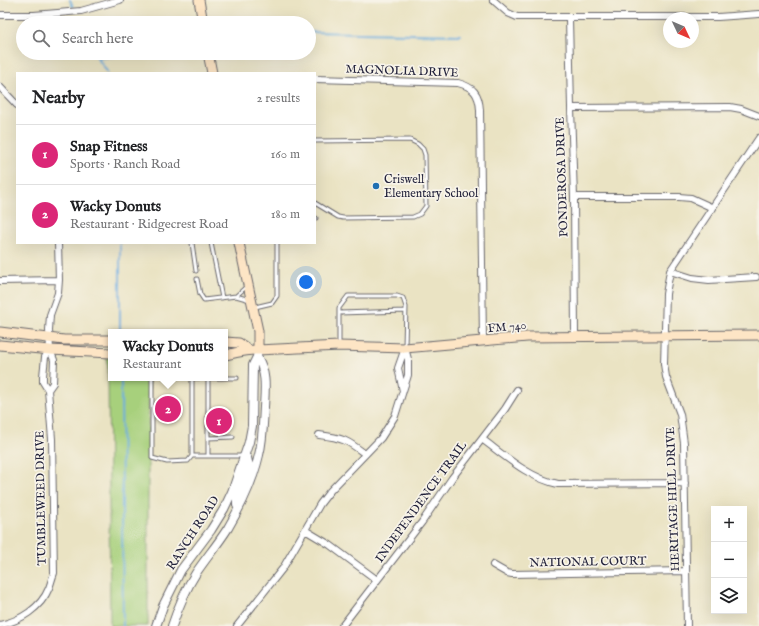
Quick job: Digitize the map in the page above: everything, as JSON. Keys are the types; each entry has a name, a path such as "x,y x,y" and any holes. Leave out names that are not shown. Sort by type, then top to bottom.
{"main road":[{"path":"199,0 202,16"},
{"path":"209,60 212,72"},
{"path":"239,244 258,331 258,353"},
{"path":"0,332 50,339 108,340"},
{"name":"FM 740","path":"248,349 258,353 339,346 405,348 443,343 527,337 759,335"},
{"path":"228,342 239,343 248,349"},
{"path":"0,345 50,350 108,353"},
{"path":"228,355 248,349"}],"street":[{"path":"0,15 34,15 81,11 120,0"},
{"path":"492,0 508,13 517,17 718,17 759,14"},
{"name":"PONDEROSA DRIVE","path":"569,18 574,197 575,336"},
{"name":"MAGNOLIA DRIVE","path":"316,79 458,83 468,86 475,92 479,99 480,110 483,341"},
{"path":"0,86 16,104"},
{"path":"571,108 730,107 741,109 759,116"},
{"name":"HERITAGE HILL DRIVE","path":"687,626 684,443 680,414 666,377 664,336 666,294 670,271 759,138"},
{"path":"574,197 679,197 691,198 713,208"},
{"name":"TUMBLEWEED DRIVE","path":"48,390 53,382 54,376 54,358 50,350 50,315 58,293 58,244"},
{"path":"670,271 692,278 709,280 756,277"},
{"path":"0,281 59,280"},
{"path":"403,390 398,368 405,348"},
{"path":"237,626 283,568 320,504 330,490 381,438 395,416 406,384 409,366 405,348"},
{"name":"TUMBLEWEED DRIVE","path":"0,625 7,624 24,617 36,606 49,589 54,573 52,439 48,390 43,382 42,376 45,357 50,350"},
{"name":"RANCH ROAD","path":"156,626 163,606 181,570 211,530 224,509 232,492 249,442 252,426 253,365 258,353"},
{"name":"RANCH ROAD","path":"172,626 180,601 196,574 227,530 249,486 255,469 263,431 265,386 263,366 258,353"},
{"name":"INDEPENDENCE TRAIL","path":"342,626 422,522 452,478 517,390"},
{"path":"319,435 344,439 365,454"},
{"path":"482,439 530,474 548,482 558,484 685,483"},
{"path":"236,513 237,499 249,466 247,458 244,456"},
{"path":"305,530 330,545 377,580"},
{"name":"NATIONAL COURT","path":"493,565 507,573 512,574 686,571"}],"lane":[{"path":"316,141 410,140 418,144 425,155 426,206 420,214 412,217 343,218 338,217 316,203"},
{"path":"192,244 196,271"},
{"path":"211,244 222,298"},
{"path":"236,296 252,304 272,303 277,296 277,244"},
{"path":"197,279 200,294 204,300 236,296 248,285"},
{"path":"339,346 339,308 348,296 397,296 403,298 406,311 405,348"},
{"path":"339,313 406,311"},
{"path":"228,378 237,378"},
{"path":"152,381 152,458 167,462 188,461 192,456 192,381"},
{"path":"208,381 208,456"},
{"path":"208,438 233,438"},
{"path":"192,456 244,456"}],"green space":[{"path":"108,381 149,381 148,626 110,626"}],"waterway":[{"path":"70,0 73,7"},
{"path":"316,32 460,35"},
{"path":"99,60 107,72"},
{"path":"120,244 120,329"},
{"path":"121,381 123,626"}],"place":[{"name":"Criswell Elementary School","path":"376,186"},
{"name":"Wacky Donuts","path":"168,409"},
{"name":"Snap Fitness","path":"219,421"}]}
